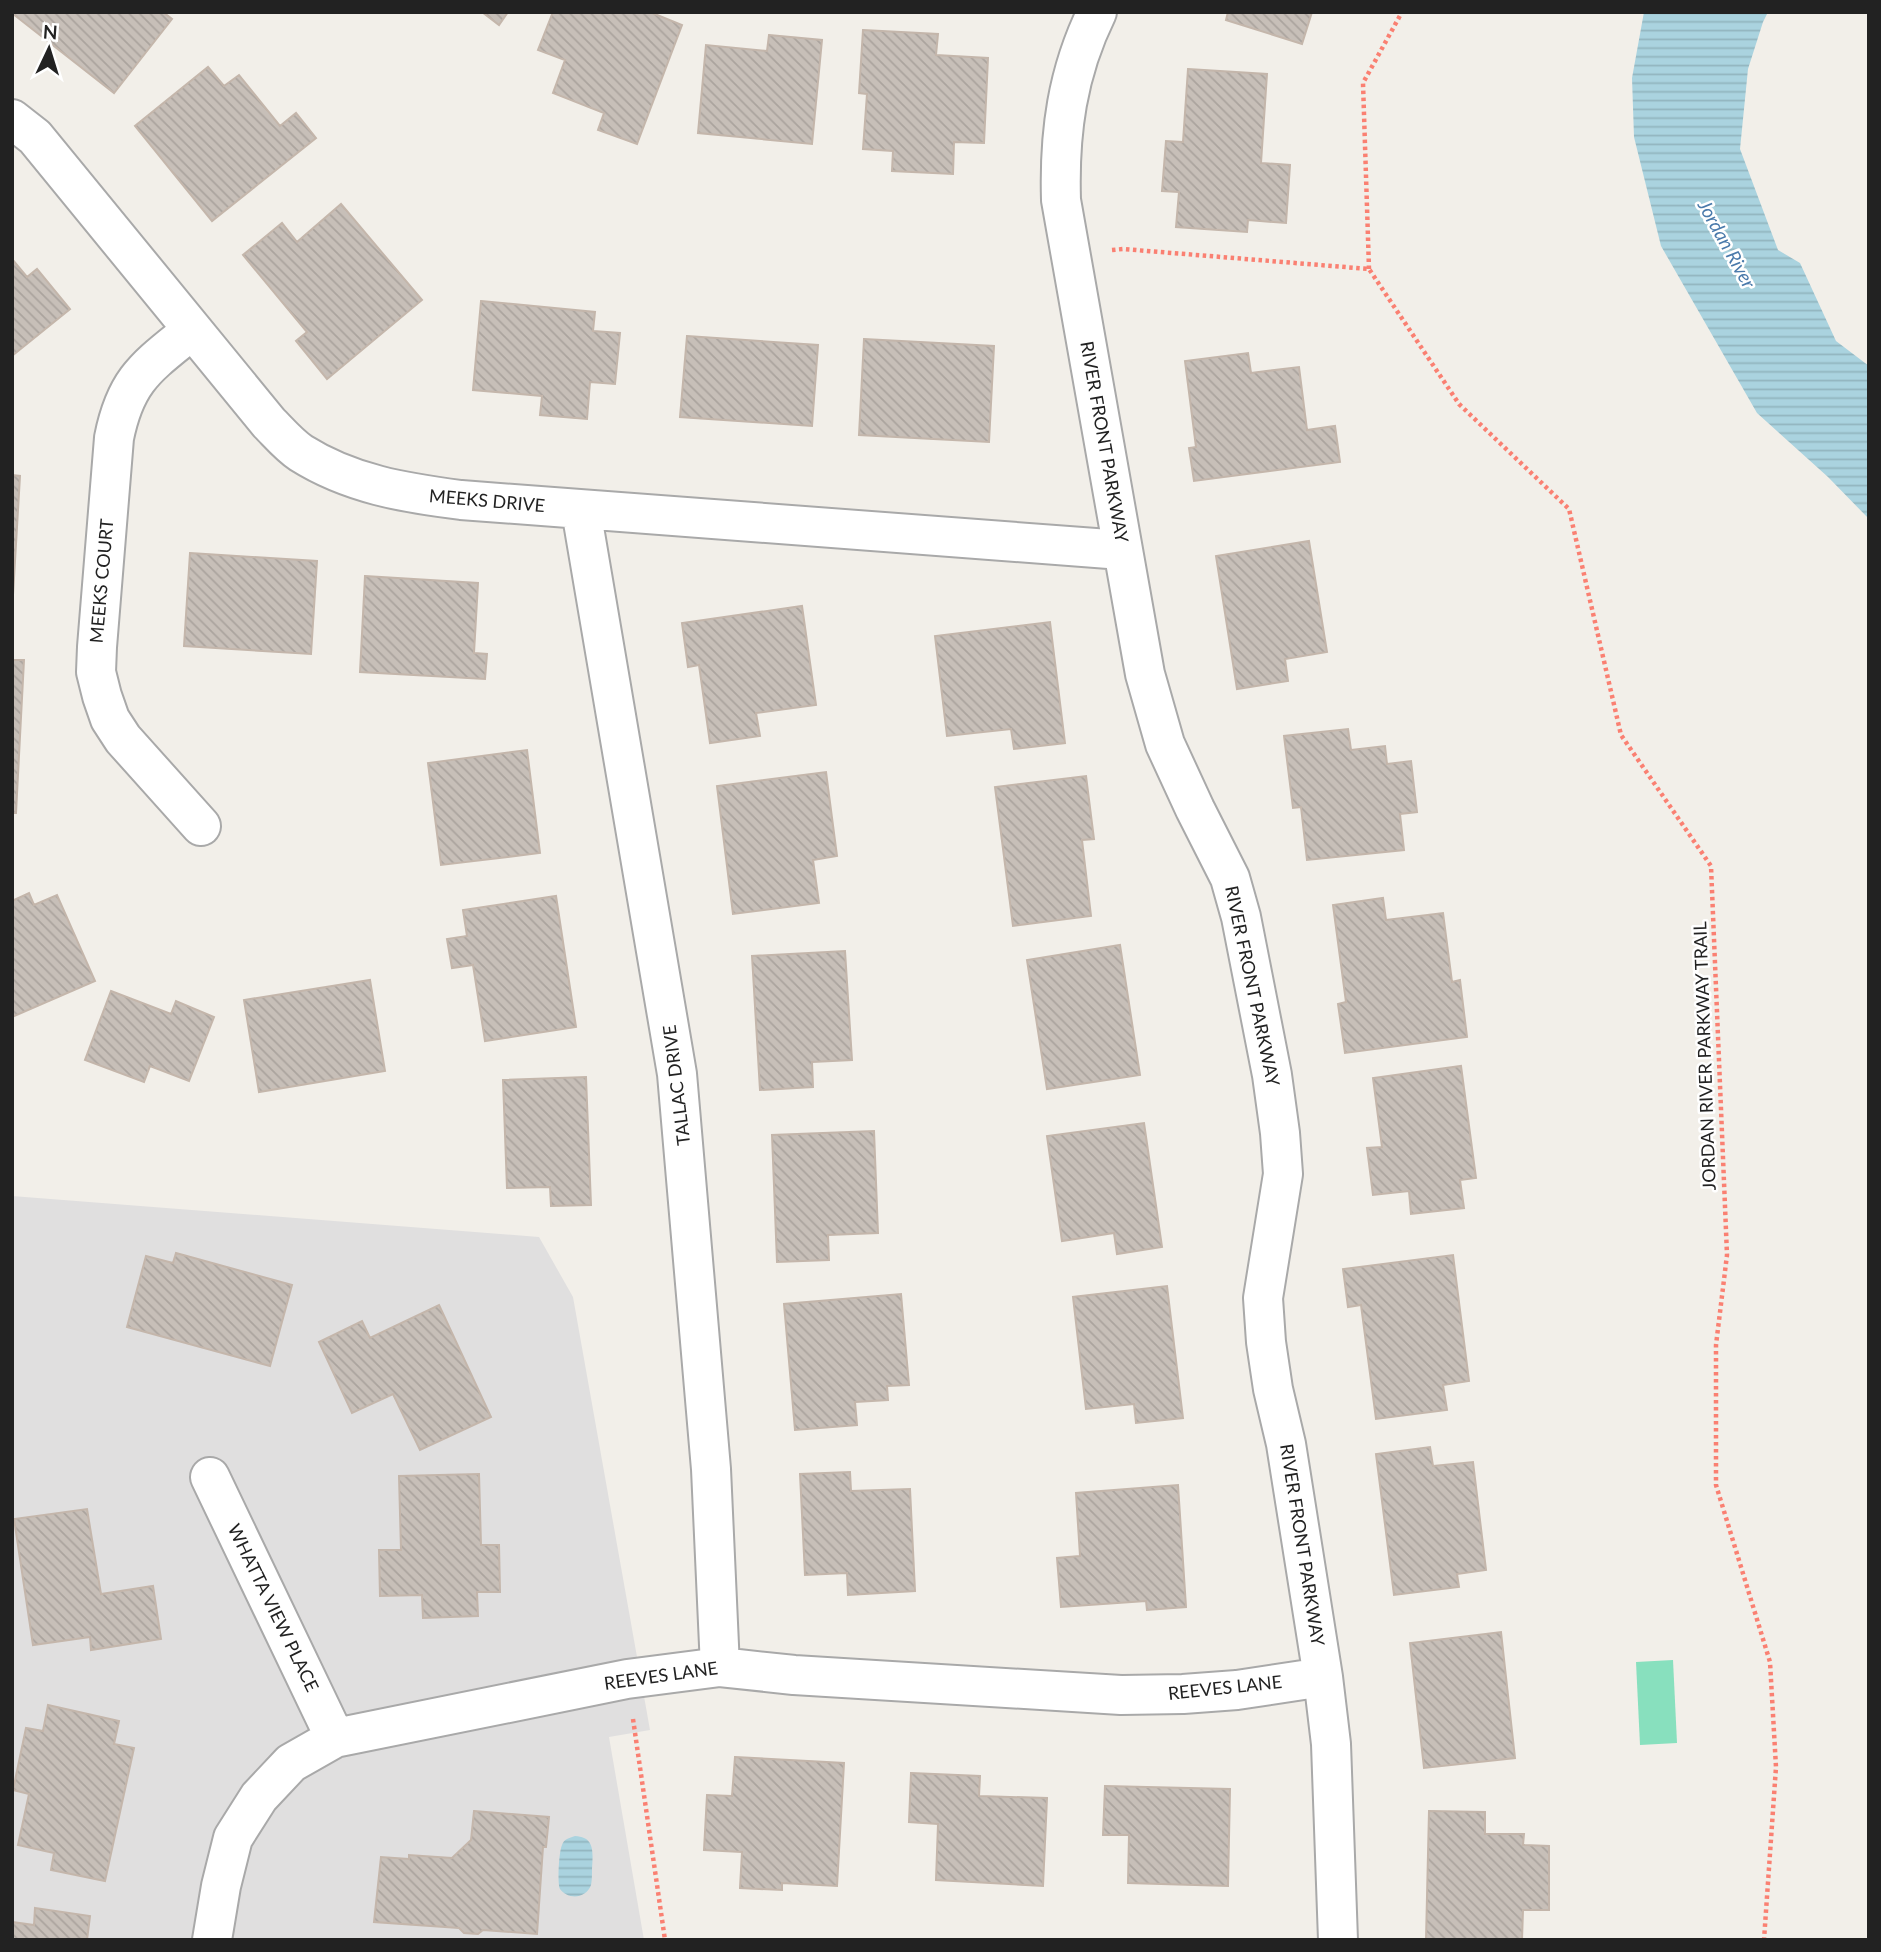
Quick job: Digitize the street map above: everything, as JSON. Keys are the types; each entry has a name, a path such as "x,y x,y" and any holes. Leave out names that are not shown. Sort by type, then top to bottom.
{"street":[{"name":"RIVER FRONT PARKWAY","path":"1097,12 1083,41 1070,86 1062,133 1061,200 1146,674 1166,744 1230,878 1241,917 1272,1075 1283,1174 1263,1298 1266,1342 1273,1389 1286,1444 1323,1677 1331,1744 1338,1940"},
{"name":"MEEKS DRIVE","path":"12,119 35,137 269,423 299,452 369,484 414,494 461,500 1122,550"},
{"name":"MEEKS COURT","path":"192,330 146,368 130,390 118,418 96,672 110,719 123,739 201,827"},
{"name":"TALLAC DRIVE","path":"581,510 672,1035 680,1100 711,1469 720,1667"},
{"name":"WHATTA VIEW PLACE","path":"210,1477 335,1738"},
{"name":"REEVES LANE","path":"212,1940 233,1838 259,1797 291,1763 335,1738 627,1679 720,1667 794,1675 1121,1695 1224,1691 1323,1677"}],"path":[{"path":"1071,255 1123,249 1369,269 1363,83 1402,12"},
{"name":"JORDAN RIVER PARKWAY TRAIL","path":"1369,269 1459,404 1569,509 1621,735 1712,866 1727,1255 1716,1345 1716,1485 1770,1662 1776,1767 1764,1940"},
{"path":"627,1679 665,1940"}],"shaded area":[{"path":"12,1196 539,1237 573,1297 650,1730 609,1737 644,1940 12,1940"}],"green space":[{"path":"1673,1660 1677,1743 1640,1745 1636,1662"}],"water":[{"name":"Jordan River","path":"1644,12 1768,12 1748,69 1740,149 1778,250 1800,263 1836,341 1869,366 1869,519 1828,477 1757,413 1661,246 1634,137 1632,78"},
{"path":"575,1836 589,1842 593,1857 589,1890 572,1896 560,1889 559,1860 565,1840"}],"building":[{"path":"163,12 172,19 114,93 13,14"},
{"path":"482,12 508,12 499,25"},
{"path":"553,12 650,12 682,25 637,144 598,130 604,113 553,93 565,60 538,50"},
{"path":"1228,12 1312,12 1302,44 1226,20"},
{"path":"863,30 938,34 936,55 988,58 984,143 954,142 953,174 892,171 893,151 863,149 867,94 859,93"},
{"path":"769,35 822,40 812,144 698,133 706,45 767,51"},
{"path":"208,67 224,86 239,75 280,126 296,113 316,138 212,221 135,126"},
{"path":"1188,69 1267,74 1261,163 1290,165 1286,223 1248,220 1247,232 1176,227 1179,192 1162,191 1166,141 1183,142"},
{"path":"341,204 422,300 327,379 296,341 307,332 243,255 282,223 297,242"},
{"path":"12,259 27,277 37,269 70,309 12,356"},
{"path":"481,301 595,312 593,331 620,333 615,384 590,382 587,419 540,415 542,396 473,390"},
{"path":"687,336 818,345 812,426 680,417"},
{"path":"864,339 994,346 989,442 859,435"},
{"path":"1248,353 1251,373 1299,367 1307,430 1335,426 1340,462 1194,481 1189,448 1196,447 1185,361"},
{"path":"12,475 20,476 12,612"},
{"path":"1309,541 1327,652 1285,659 1288,681 1237,689 1216,556"},
{"path":"190,553 317,561 311,654 184,646"},
{"path":"365,576 478,583 474,653 487,654 485,679 360,672"},
{"path":"802,606 816,705 756,713 760,736 710,743 699,665 688,667 682,623"},
{"path":"1050,622 1065,743 1014,749 1011,729 947,736 935,636"},
{"path":"12,660 24,660 16,813 12,813"},
{"path":"1348,729 1351,750 1385,746 1387,764 1411,761 1417,812 1400,814 1404,850 1307,860 1301,807 1293,808 1284,736"},
{"path":"527,750 540,853 441,865 428,763"},
{"path":"826,772 837,856 813,860 819,903 733,914 717,786"},
{"path":"1086,776 1094,839 1082,840 1091,916 1013,926 995,787"},
{"path":"29,893 34,905 57,895 95,981 12,1017 12,901"},
{"path":"556,896 576,1027 485,1041 473,965 452,968 447,939 467,936 463,910"},
{"path":"1383,898 1386,920 1443,913 1452,982 1460,980 1467,1037 1345,1053 1338,1004 1346,1002 1333,905"},
{"path":"1120,945 1140,1075 1047,1089 1027,960"},
{"path":"845,951 852,1060 812,1062 813,1087 760,1090 752,956"},
{"path":"370,980 385,1071 259,1092 244,1000"},
{"path":"111,991 171,1014 176,1001 214,1017 189,1081 150,1066 144,1082 85,1060"},
{"path":"1461,1066 1476,1178 1460,1180 1464,1208 1411,1214 1409,1191 1373,1195 1367,1148 1382,1147 1373,1078"},
{"path":"586,1077 591,1205 551,1206 550,1187 507,1188 503,1080"},
{"path":"1144,1123 1162,1247 1117,1254 1114,1233 1062,1241 1047,1136"},
{"path":"874,1131 878,1233 828,1235 829,1260 777,1262 772,1135"},
{"path":"176,1253 292,1285 270,1366 127,1327 146,1256 173,1263"},
{"path":"1453,1255 1469,1381 1443,1385 1447,1410 1376,1419 1361,1305 1348,1307 1343,1269"},
{"path":"1167,1286 1183,1418 1136,1423 1134,1404 1086,1409 1073,1297"},
{"path":"901,1294 909,1385 887,1386 888,1400 855,1402 857,1425 795,1430 784,1304"},
{"path":"439,1305 491,1417 420,1450 393,1394 352,1413 319,1342 362,1321 370,1338"},
{"path":"1430,1447 1433,1466 1473,1462 1486,1570 1457,1574 1459,1587 1394,1595 1376,1454"},
{"path":"850,1472 851,1491 910,1489 915,1591 848,1595 847,1573 805,1575 800,1474"},
{"path":"479,1474 481,1545 499,1545 500,1592 477,1592 478,1616 423,1618 422,1595 380,1596 379,1550 401,1550 399,1476"},
{"path":"1178,1485 1186,1607 1147,1610 1146,1601 1061,1607 1057,1558 1080,1556 1076,1493"},
{"path":"87,1509 101,1594 153,1586 161,1639 91,1650 90,1637 33,1645 14,1519"},
{"path":"1501,1632 1515,1758 1424,1768 1410,1643"},
{"path":"48,1705 119,1721 114,1744 134,1748 105,1881 51,1870 54,1853 18,1845 29,1794 13,1790 26,1728 43,1731"},
{"path":"735,1757 844,1763 837,1886 782,1883 782,1890 740,1888 742,1852 704,1850 707,1795 732,1796"},
{"path":"911,1773 980,1776 979,1796 1047,1798 1043,1886 936,1880 938,1824 909,1822"},
{"path":"1105,1786 1230,1789 1228,1886 1128,1883 1129,1835 1103,1835"},
{"path":"474,1811 549,1817 546,1847 543,1847 537,1934 483,1930 478,1934 464,1933 459,1928 374,1922 381,1857 409,1859 409,1855 452,1858 471,1840"},
{"path":"1429,1811 1485,1812 1485,1834 1524,1834 1523,1845 1549,1846 1549,1910 1523,1910 1522,1940 1426,1940"},
{"path":"35,1908 90,1916 87,1940 12,1940 12,1922 34,1925"}]}
